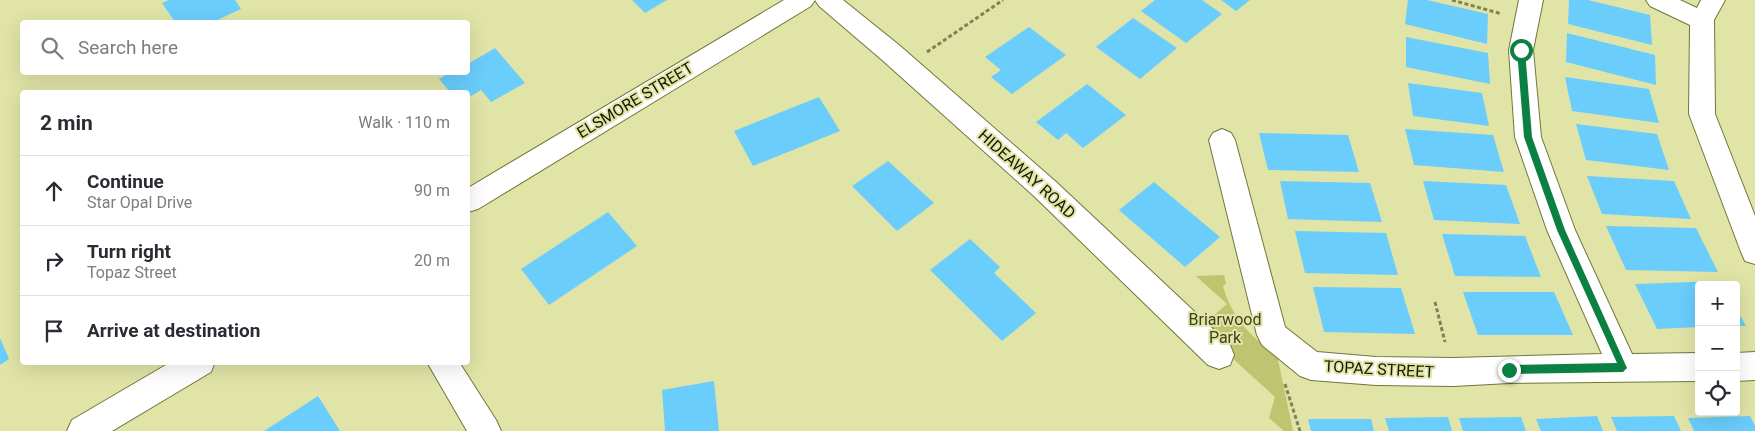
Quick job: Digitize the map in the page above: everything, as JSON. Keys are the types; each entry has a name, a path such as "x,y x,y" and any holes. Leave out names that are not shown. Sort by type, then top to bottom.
{"street":[{"name":"ELSMORE STREET","path":"470,200 803,0"},
{"name":"HIDEAWAY ROAD","path":"827,0 907,67 1045,189 1219,355"},
{"path":"1658,0 1707,10 1702,114 1755,252"},
{"path":"1528,10 1521,50 1528,137 1561,230 1623,368"},
{"name":"TOPAZ STREET","path":"1222,140 1272,335 1311,366 1376,371 1454,372 1695,367"},
{"path":"83,431 195,365"},
{"path":"444,365 485,431"},
{"path":"1740,367 1755,366"}],"path":[{"path":"907,67 1003,0"},
{"path":"1452,0 1528,10"},
{"path":"1435,302 1454,372"}],"green space":[{"name":"Briarwood Park","path":"1224,275 1226,284 1223,286 1237,317 1251,334 1277,355 1293,431 1284,431 1269,418 1275,397 1199,328 1227,304 1196,276"}],"building":[{"path":"169,0 235,0 241,9 217,20 174,20 162,3"},
{"path":"632,0 667,0 645,13"},
{"path":"1155,0 1202,0 1222,14 1186,43 1141,11"},
{"path":"1221,0 1250,0 1236,11"},
{"path":"1408,0 1427,0 1488,14 1487,44 1405,24"},
{"path":"1569,0 1588,0 1650,15 1652,45 1568,24"},
{"path":"1133,18 1177,48 1140,79 1096,47"},
{"path":"1029,27 1066,55 1012,94 991,77 1001,70 985,57"},
{"path":"1567,33 1655,55 1656,85 1566,62"},
{"path":"1406,37 1488,53 1490,84 1406,67"},
{"path":"495,48 525,83 491,102 481,90 470,97 470,90 448,90 439,79 446,75 470,75 470,63"},
{"path":"1565,77 1649,89 1659,123 1572,111"},
{"path":"1408,83 1482,93 1489,126 1413,116"},
{"path":"1087,84 1126,115 1083,148 1066,133 1058,140 1036,122"},
{"path":"819,97 840,131 753,166 734,131"},
{"path":"1576,124 1657,134 1669,170 1586,160"},
{"path":"1405,129 1493,135 1504,172 1414,165"},
{"path":"1259,133 1348,135 1359,172 1268,170"},
{"path":"888,161 934,203 897,231 852,186"},
{"path":"1587,176 1674,181 1691,219 1602,214"},
{"path":"1280,181 1370,183 1382,222 1288,219"},
{"path":"1423,181 1506,185 1520,224 1434,220"},
{"path":"1154,182 1220,237 1185,267 1119,210"},
{"path":"608,212 637,246 549,305 521,269"},
{"path":"1606,226 1696,228 1718,272 1626,270"},
{"path":"1295,231 1386,233 1398,275 1305,273"},
{"path":"1442,234 1525,236 1541,277 1455,276"},
{"path":"970,239 1000,267 994,273 1036,313 1002,341 930,270"},
{"path":"1695,282 1695,327 1657,329 1635,284"},
{"path":"1313,287 1401,288 1415,334 1324,332"},
{"path":"1463,292 1554,292 1573,335 1478,335"},
{"path":"1740,315 1746,326 1740,326"},
{"path":"0,338 9,359 0,365"},
{"path":"714,381 719,431 665,431 662,390"},
{"path":"318,396 340,431 264,431"},
{"path":"1597,416 1603,431 1541,431 1536,419"},
{"path":"1674,416 1681,431 1617,431 1611,417"},
{"path":"1750,416 1755,426 1755,431 1694,431 1688,418"},
{"path":"1448,417 1452,431 1389,431 1385,418"},
{"path":"1521,417 1526,431 1463,431 1459,418"},
{"path":"1308,419 1371,419 1374,431 1311,431"}],"route":[{"path":"1509,370 1623,368 1561,230 1528,137 1521,50"}]}
